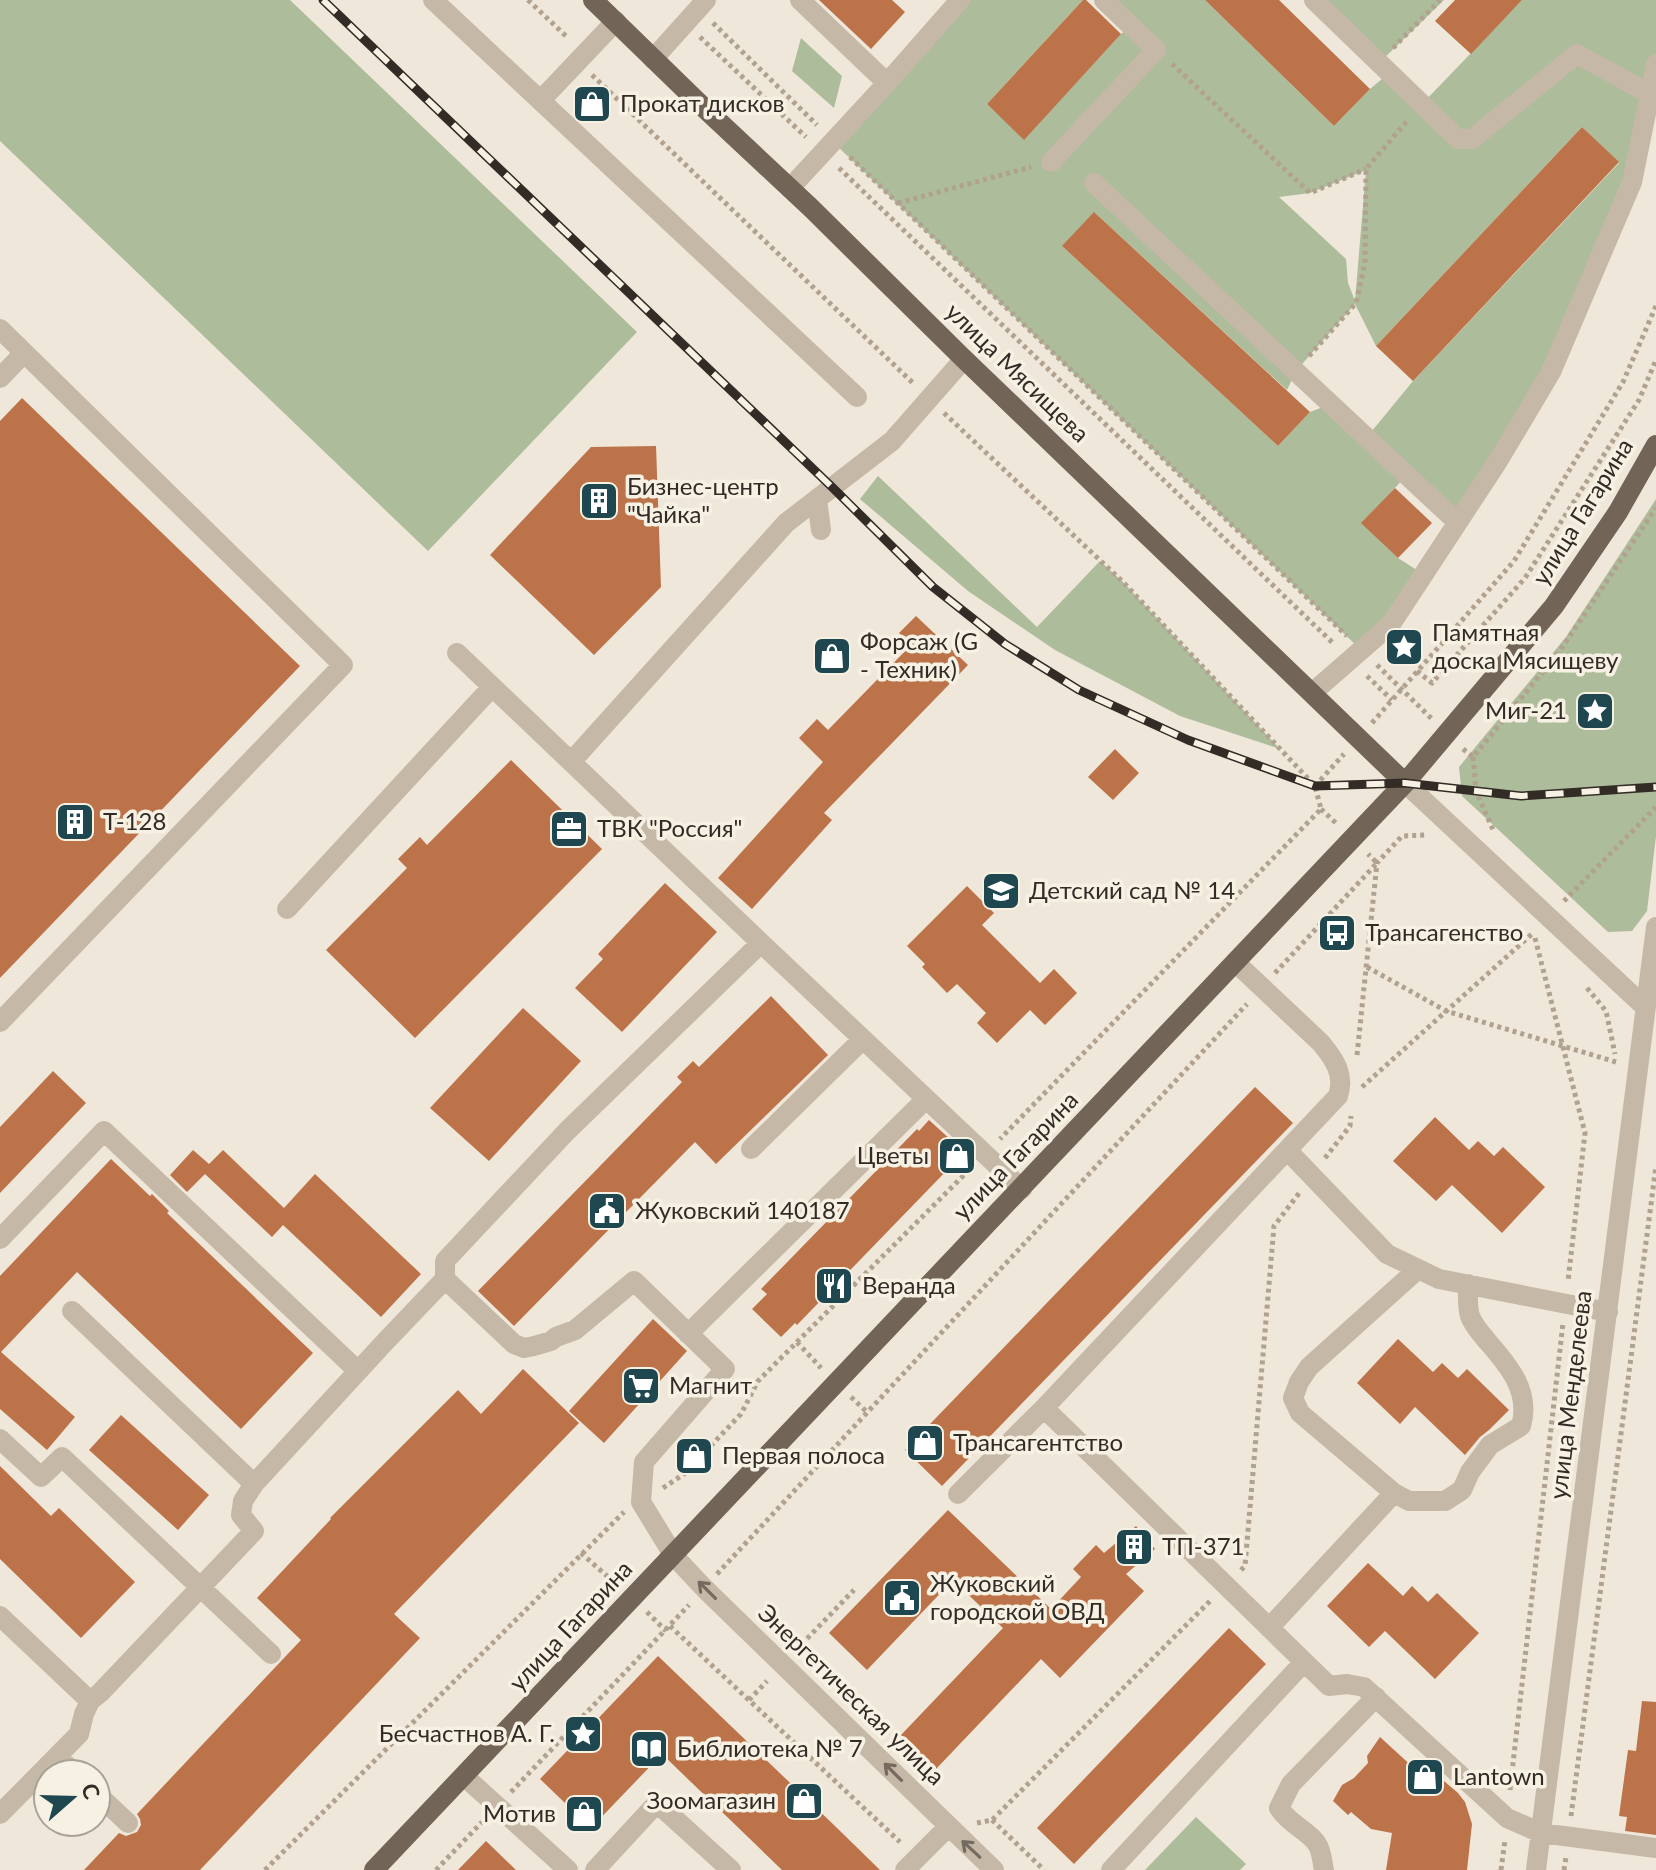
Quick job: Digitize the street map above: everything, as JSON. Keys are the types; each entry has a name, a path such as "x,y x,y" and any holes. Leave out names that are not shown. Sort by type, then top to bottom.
{"main road":[{"name":"улица Мясищева","path":"593,0 1405,783"},
{"name":"улица Гагарина","path":"374,1870 1405,783 1554,606 1618,512 1656,445"}],"street":[{"path":"433,0 857,397"},
{"path":"800,0 887,83"},
{"path":"1051,162 1156,50 1104,0"},
{"path":"1314,0 1458,139 1472,139 1577,54 1650,94"},
{"path":"790,188 887,83 956,1"},
{"path":"653,59 696,10"},
{"path":"541,100 616,21"},
{"path":"1312,693 1391,624 1498,461 1551,372 1632,182 1656,64"},
{"path":"1094,183 1457,522"},
{"path":"0,329 343,665 0,1022"},
{"path":"0,378 24,353"},
{"path":"571,762 786,523 892,441 964,359"},
{"path":"817,499 821,530"},
{"path":"457,653 1022,1189"},
{"path":"287,909 492,687"},
{"path":"1405,783 1645,1007"},
{"name":"улица Менделеева","path":"1536,1870 1608,1312 1648,1057 1645,1007 1656,927"},
{"path":"0,1814 79,1734 90,1701 254,1531 241,1515 243,1501 254,1484 445,1279 445,1261 567,1131 761,943"},
{"path":"958,1494 1044,1408 1338,1096 1342,1084 1329,1053 1235,962"},
{"path":"751,1149 863,1039"},
{"path":"688,1334 926,1099"},
{"path":"0,1239 104,1131 358,1371"},
{"path":"1287,1150 1387,1254 1439,1279 1608,1312"},
{"path":"1418,1269 1309,1367 1293,1398 1300,1413 1394,1493 1409,1501 1445,1501 1462,1490 1470,1472 1490,1445 1521,1426 1524,1414 1520,1388 1510,1366 1470,1317 1468,1284"},
{"path":"445,1279 514,1344 524,1348 575,1330 634,1281 725,1369 644,1462 641,1502"},
{"path":"72,1311 254,1484"},
{"path":"1044,1408 1329,1686 1347,1684 1364,1687 1507,1818 1541,1833 1656,1848"},
{"path":"0,1439 41,1477 62,1457 271,1654"},
{"path":"1269,1628 1394,1493"},
{"name":"Энергетическая улица","path":"641,1502 674,1556 704,1588 994,1870"},
{"path":"0,1616 90,1701"},
{"path":"1111,1870 1304,1662"},
{"path":"1324,1870 1317,1844 1286,1818 1279,1808 1291,1784 1376,1697"},
{"path":"465,1777 568,1870"},
{"path":"595,1870 657,1803 731,1870"},
{"path":"112,1808 128,1823"},
{"path":"911,1864 948,1827"}],"path":[{"path":"528,0 581,58 929,398 1123,582 1315,786 1321,809 1377,863 1356,1066"},
{"path":"1379,63 1440,0"},
{"path":"696,10 827,146 897,203 1356,655 1392,700"},
{"path":"696,10 827,146 1356,655 1402,689 1473,757 1476,791 1497,840"},
{"path":"1156,50 1310,193 1366,169 1422,104"},
{"path":"897,203 1051,162"},
{"path":"1296,371 1356,303 1365,263 1366,169"},
{"path":"1402,689 1514,561 1623,382 1656,306"},
{"path":"1417,671 1432,683 1525,578 1639,400 1656,360"},
{"path":"1473,757 1559,652 1656,508"},
{"path":"265,1870 623,1512 684,1474 741,1414 758,1381 985,1154 1321,809"},
{"path":"436,1870 670,1626 1402,836 1427,835"},
{"path":"1523,922 1545,943"},
{"path":"1353,1095 1534,932"},
{"path":"1367,967 1446,1011 1617,1063 1606,1011 1578,977"},
{"path":"948,1827 992,1820 1245,1566 1274,1226 1350,1126 1351,1110"},
{"path":"1570,1826 1656,1166"},
{"path":"797,1342 836,1383"},
{"path":"581,1553 633,1598"},
{"path":"749,1700 854,1590"},
{"path":"670,1626 749,1700 911,1864"},
{"path":"992,1820 1044,1870"},
{"path":"1564,1870 1566,1855"}],"green space":[{"path":"0,0 290,0 637,332 428,551 0,141"},
{"path":"960,0 1083,0 987,104 1024,139 1122,33 1132,27 1104,0 1205,0 1334,126 1389,73 1422,104 1522,0 1656,0 1656,64 1632,182 1551,372 1457,522 1407,475 1362,523 1398,558 1423,574 1361,650 832,141","holes":["1582,127 1619,163 1413,381 1367,437 1331,404 1310,412 1278,446 1063,247 1095,213 1287,390 1296,371 1355,304 1376,346","1366,170 1355,301 1348,283 1346,259 1279,197 1310,193"]},
{"path":"1314,0 1444,0 1379,63"},
{"path":"801,38 842,76 834,108 792,71"},
{"path":"878,476 1037,627 1100,561 1280,749 1180,716 1055,650 968,591 860,499"},
{"path":"1656,499 1656,836 1647,911 1632,931 1608,932 1462,796 1459,767 1566,637"},
{"path":"1196,1817 1246,1864 1240,1870 1145,1870"}],"building":[{"path":"819,0 892,0 905,12 871,49"},
{"path":"1083,0 1121,34 1024,140 987,104"},
{"path":"1205,0 1279,0 1370,89 1334,126"},
{"path":"1455,0 1522,0 1471,54 1435,21"},
{"path":"1582,127 1619,162 1413,381 1376,346"},
{"path":"1094,212 1310,412 1278,446 1062,246"},
{"name":"Т-128","path":"22,398 300,666 0,978 0,421"},
{"name":"Бизнес-центр \"Чайка\"","path":"656,446 661,587 594,655 490,555 591,447"},
{"path":"1395,488 1432,523 1398,558 1361,523"},
{"path":"916,616 968,665 824,813 832,820 752,909 718,878 823,762 799,738 817,719 828,730 911,645 899,633"},
{"path":"1115,749 1139,773 1113,800 1088,777"},
{"path":"511,760 602,849 415,1038 326,950 407,868 398,859 420,837 427,845"},
{"path":"665,883 717,932 622,1032 575,988 603,959 598,954"},
{"path":"967,886 994,913 982,925 1040,983 1054,969 1077,993 1045,1025 1030,1010 997,1043 977,1023 986,1013 957,984 947,993 907,946"},
{"path":"771,996 828,1055 716,1164 695,1142 514,1326 478,1291 682,1082 677,1077 693,1061 699,1067"},
{"path":"523,1008 581,1061 489,1161 430,1108"},
{"path":"53,1071 86,1103 0,1193 0,1127"},
{"path":"1255,1087 1293,1123 942,1486 905,1450"},
{"path":"1435,1117 1469,1150 1478,1141 1494,1156 1503,1147 1545,1187 1502,1233 1452,1185 1436,1201 1393,1161"},
{"path":"929,1120 962,1150 951,1162 953,1164 797,1325 795,1323 781,1337 752,1309 767,1294 761,1289"},
{"path":"193,1150 209,1164 223,1150 284,1208 315,1174 421,1274 381,1317 283,1225 272,1237 205,1174 187,1192 170,1175"},
{"path":"111,1159 150,1196 152,1194 169,1211 167,1213 313,1353 241,1429 77,1272 1,1352 75,1417 47,1450 0,1409 0,1276"},
{"path":"653,1319 687,1351 604,1443 569,1411"},
{"path":"1398,1339 1433,1372 1442,1363 1458,1378 1467,1369 1509,1410 1465,1455 1415,1407 1400,1424 1357,1383"},
{"path":"523,1369 579,1423 394,1614 420,1638 200,1870 84,1870 119,1833 126,1836 137,1832 141,1825 137,1814 301,1640 257,1598 330,1518 458,1390 481,1414"},
{"path":"121,1415 209,1495 178,1530 89,1450"},
{"path":"0,1466 51,1516 59,1508 135,1582 81,1638 0,1559"},
{"path":"948,1510 1051,1609 1081,1577 1073,1569 1096,1545 1104,1553 1136,1526 1155,1549 1126,1574 1144,1591 1060,1678 1041,1659 936,1769 901,1735 1003,1628 953,1580 867,1670 829,1633"},
{"path":"1368,1563 1403,1596 1412,1586 1428,1602 1437,1593 1479,1633 1435,1679 1385,1631 1369,1647 1327,1606"},
{"path":"1229,1628 1266,1664 1074,1864 1037,1828"},
{"path":"658,1656 880,1870 782,1870 662,1754 591,1828 540,1779"},
{"path":"1642,1701 1656,1702 1656,1835 1625,1831 1627,1817 1619,1816 1628,1750 1636,1751"},
{"path":"1380,1737 1416,1770 1423,1763 1465,1802 1472,1824 1467,1870 1386,1870 1392,1833 1371,1829 1333,1801 1342,1785 1354,1778 1368,1763 1367,1756"},
{"path":"486,1841 516,1870 458,1870"}],"railway":[{"path":"323,0 933,587 1005,644 1079,690 1188,740 1315,786 1405,783 1521,796 1656,787"}],"place":[{"name":"Прокат дисков","path":"592,104"},
{"name":"Бизнес-центр \"Чайка\"","path":"599,501"},
{"name":"Памятная доска Мясищеву","path":"1404,647"},
{"name":"Форсаж (G - Техник)","path":"832,656"},
{"name":"Миг-21","path":"1595,711"},
{"name":"Т-128","path":"75,822"},
{"name":"ТВК \"Россия\"","path":"569,829"},
{"name":"Детский сад № 14","path":"1001,891"},
{"name":"Трансагенство","path":"1337,933"},
{"name":"Цветы","path":"957,1156"},
{"name":"Жуковский 140187","path":"607,1211"},
{"name":"Веранда","path":"834,1286"},
{"name":"Магнит","path":"641,1386"},
{"name":"Трансагентство","path":"925,1443"},
{"name":"Первая полоса","path":"694,1456"},
{"name":"ТП-371","path":"1134,1547"},
{"name":"Жуковский городской ОВД","path":"902,1598"},
{"name":"Бесчастнов А. Г.","path":"583,1734"},
{"name":"Библиотека № 7","path":"649,1749"},
{"name":"Lantown","path":"1425,1777"},
{"name":"Зоомагазин","path":"804,1801"},
{"name":"Мотив","path":"584,1814"}]}
